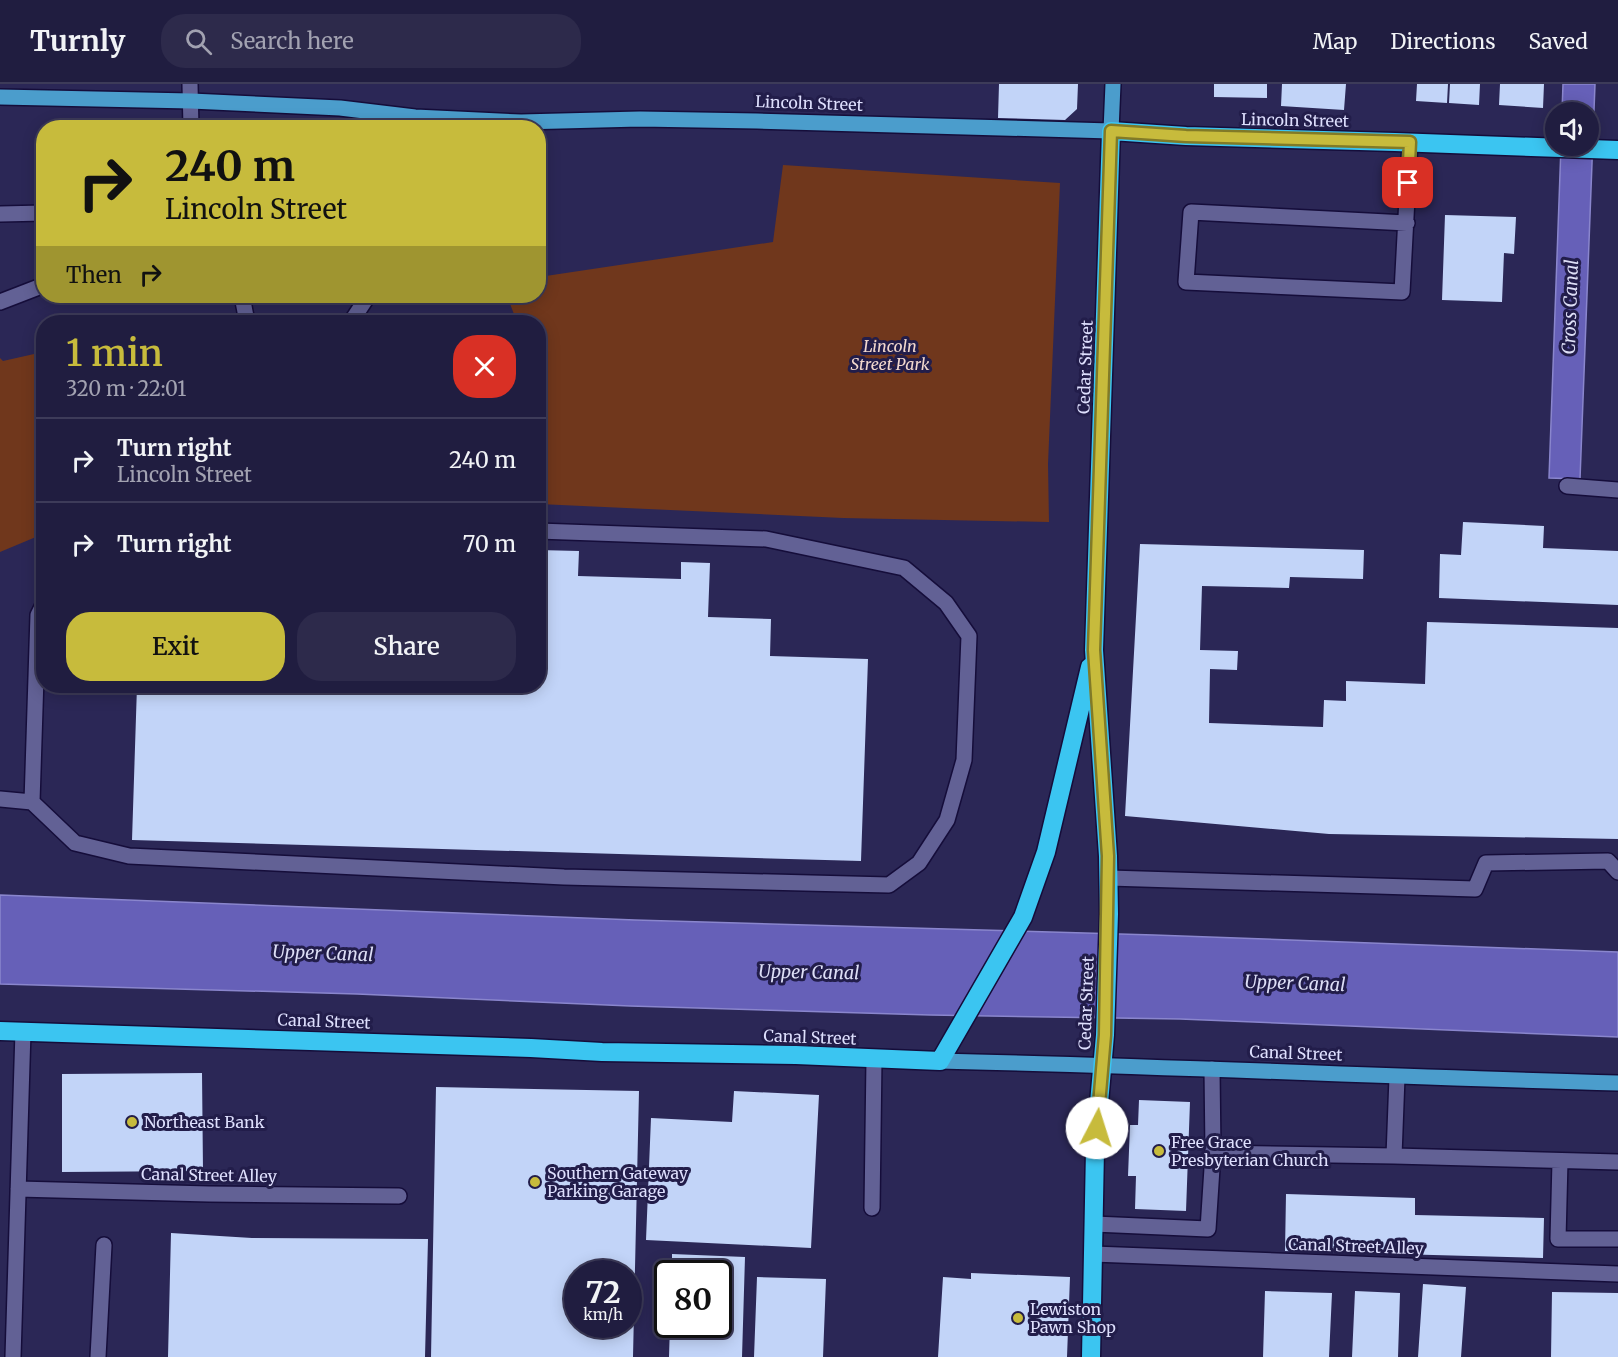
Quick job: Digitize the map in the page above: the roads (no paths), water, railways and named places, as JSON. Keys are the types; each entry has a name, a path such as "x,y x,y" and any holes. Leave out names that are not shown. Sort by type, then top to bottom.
{"highway":[{"name":"Lincoln Street","path":"1111,131 1186,136 1615,150"},
{"name":"Cedar Street","path":"1090,1357 1095,1149 1105,1035 1108,914 1108,878 1094,650 1111,131"},
{"name":"Cedar Street","path":"940,1062 1023,917 1046,852 1094,650"},
{"name":"Canal Street","path":"0,1030 602,1052 796,1055 940,1062"}],"main road":[{"name":"Cedar Street","path":"1111,131 1113,84"},
{"name":"Lincoln Street","path":"0,97 191,101 340,108 392,120"},
{"name":"Lincoln Street","path":"546,121 640,119 1111,131"},
{"name":"Canal Street","path":"940,1062 1103,1064 1397,1077 1618,1083"}],"street":[{"path":"190,84 191,120"},
{"path":"1407,223 1191,212 1186,282 1402,292 1407,223 1410,142"},
{"path":"0,214 36,213"},
{"path":"0,302 36,288"},
{"path":"1567,486 1618,490"},
{"path":"0,799 33,802 75,843 129,856 564,877 889,885 919,863 947,820 964,760 969,636 946,603 904,568 766,539 546,531"},
{"path":"33,802 36,690"},
{"path":"1108,878 1475,889 1486,863 1608,861 1618,872"},
{"path":"13,1357 7,1311 18,1189 23,1031"},
{"path":"872,1208 874,1059"},
{"path":"1094,1224 1208,1229 1213,1153 1212,1070"},
{"path":"1394,1156 1397,1077"},
{"path":"1213,1153 1618,1162"},
{"path":"1560,1161 1558,1239 1618,1239"},
{"name":"Canal Street Alley","path":"18,1189 399,1196"},
{"path":"98,1357 104,1245"},
{"name":"Canal Street Alley","path":"1093,1254 1618,1275"}],"water":[{"path":"1563,84 1595,84 1594,102 1562,102"},
{"name":"Cross Canal","path":"1561,156 1592,156 1580,479 1549,478"},
{"name":"Upper Canal","path":"0,895 635,920 1154,935 1618,952 1618,1037 1180,1019 930,1015 630,1006 357,994 0,984"}],"place":[{"name":"Northeast Bank","path":"132,1122"},
{"name":"Free Grace Presbyterian Church","path":"1159,1151"},
{"name":"Southern Gateway Parking Garage","path":"535,1182"},
{"name":"Lewiston Pawn Shop","path":"1018,1318"}],"park label":[{"name":"Lincoln Street Park","path":"890,355"}]}
